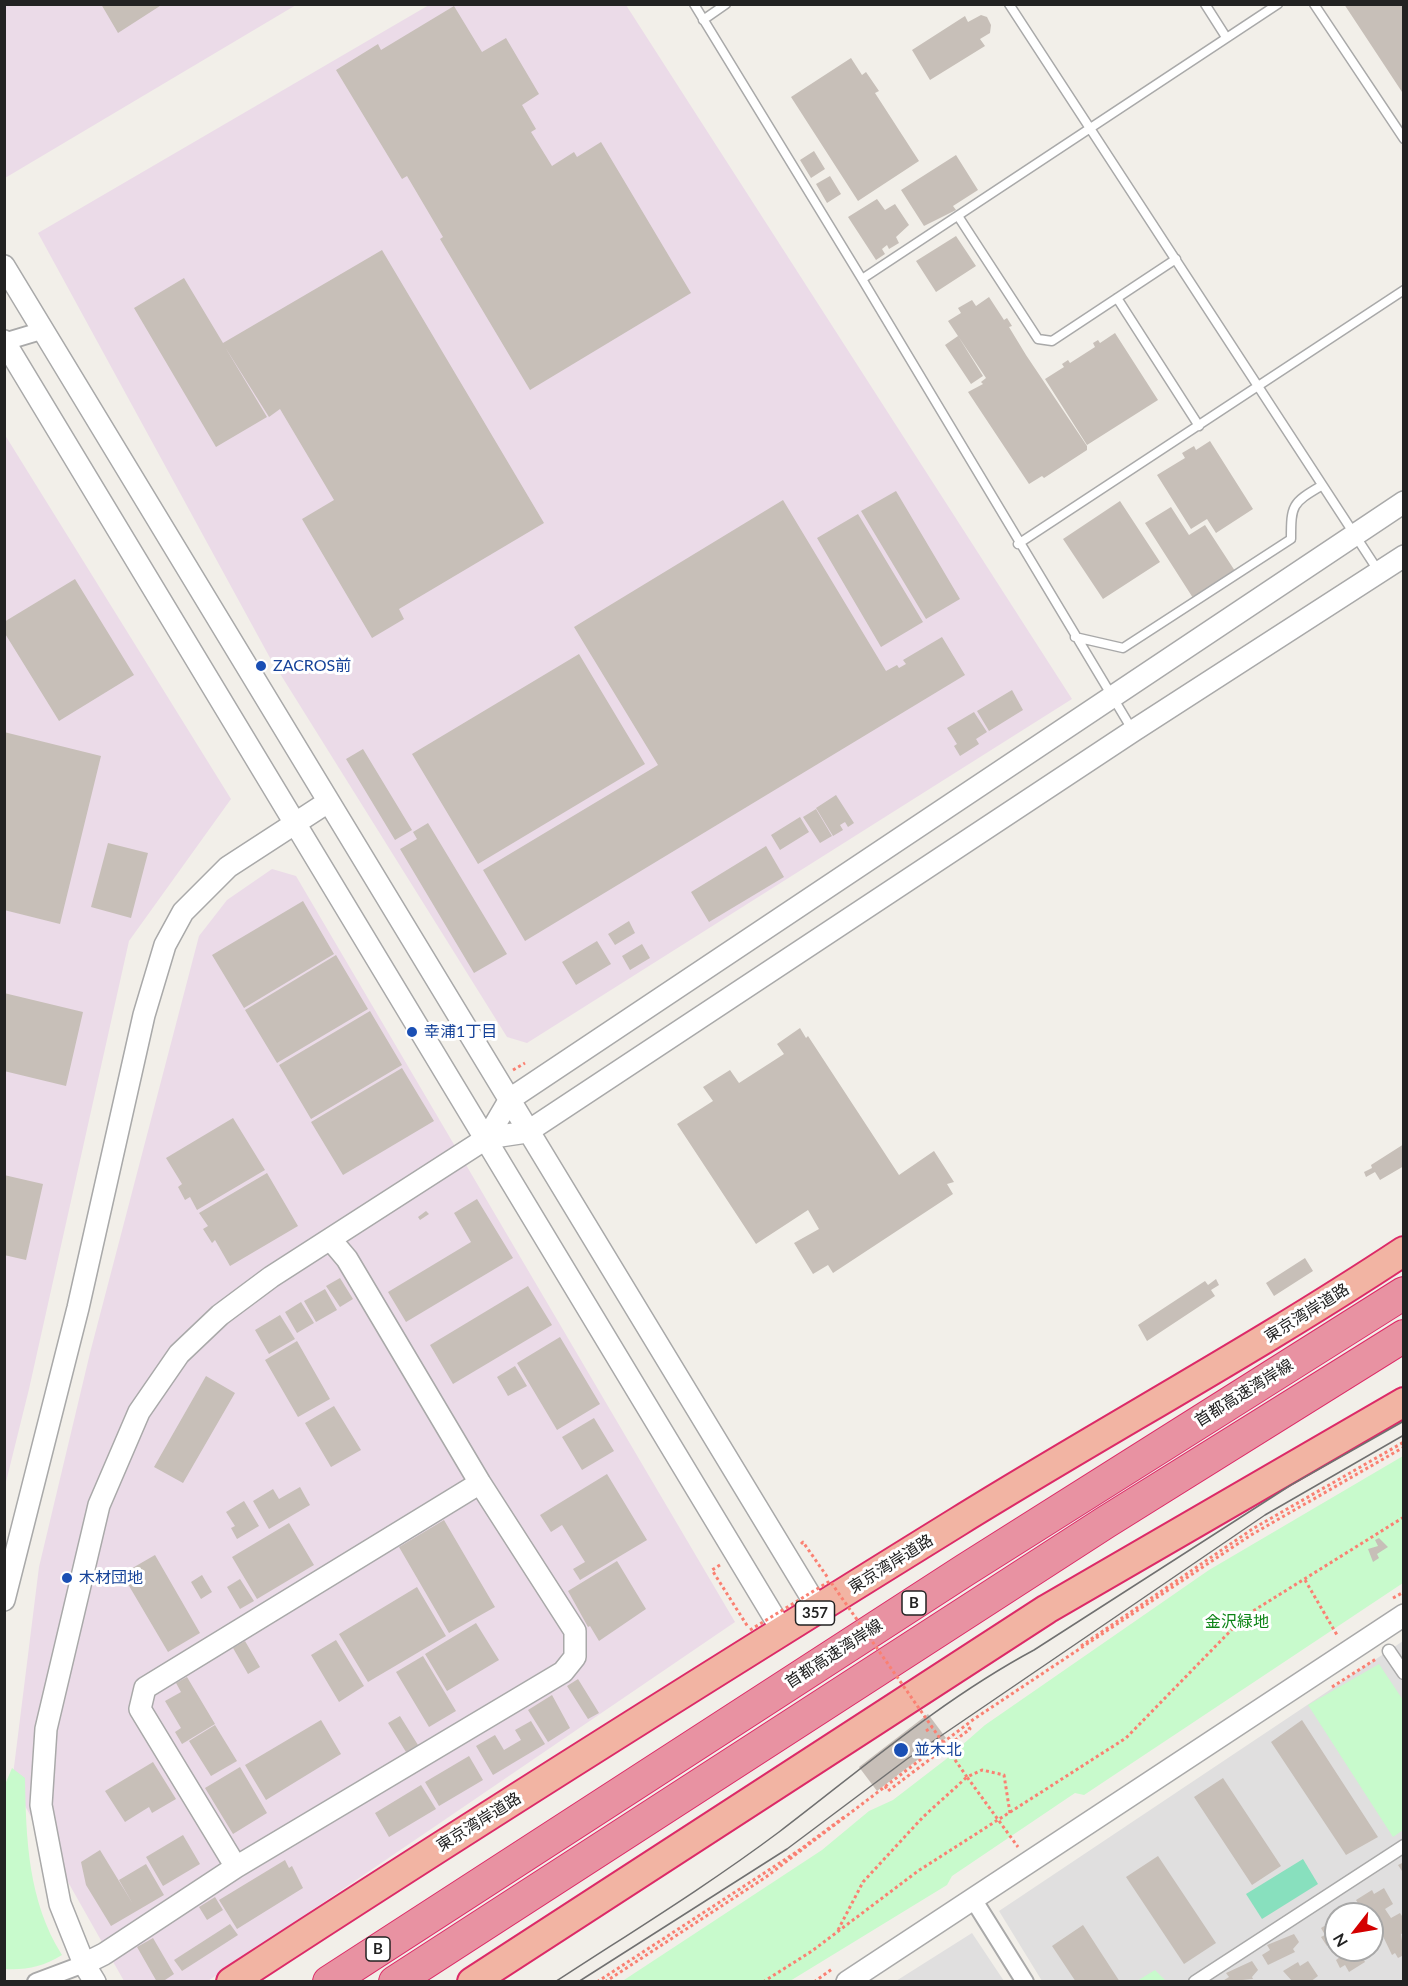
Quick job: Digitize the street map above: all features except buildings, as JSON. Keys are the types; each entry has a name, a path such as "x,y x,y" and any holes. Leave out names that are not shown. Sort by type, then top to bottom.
{"highway":[{"name":"東京湾岸道路","path":"231,1982 381,1883 958,1522 1305,1314 1404,1251"},
{"name":"首都高速湾岸線","path":"329,1982 965,1570 1404,1293"},
{"name":"B","path":"395,1982 1106,1522 1404,1336"},
{"path":"472,1982 1047,1609 1404,1402"}],"street":[{"path":"4,266 510,1099 527,1132 819,1610"},
{"path":"44,330 5,342 783,1632"},
{"path":"487,1138 510,1099 1404,502"},
{"path":"89,1973 60,1904 41,1805 46,1729 99,1505 139,1412 179,1354 220,1315 271,1277 487,1138 527,1132 1133,731 1404,556"},
{"path":"4,1600 78,1308 144,1015 165,945 183,912 228,867 328,802"},
{"path":"36,1982 89,1973 104,1954 236,1867 562,1672 575,1657 574,1631 480,1483 347,1259 331,1240"},
{"path":"236,1867 140,1709 145,1688 480,1483"},
{"path":"847,1982 1404,1615"},
{"path":"1389,1651 1404,1673"},
{"path":"1195,1982 1404,1846"},
{"path":"973,1899 1025,1982"}],"lane":[{"path":"694,4 1133,731"},
{"path":"703,20 726,4"},
{"path":"1009,4 1088,130 1176,259 1321,486 1379,572"},
{"path":"1205,4 1226,37"},
{"path":"862,279 1278,4"},
{"path":"1314,4 1404,139"},
{"path":"958,216 1038,339 1052,341 1176,259"},
{"path":"1018,544 1404,290"},
{"path":"1117,298 1199,426"},
{"path":"1075,637 1123,648 1291,539 1291,511 1297,500 1321,486"}],"path":[{"path":"597,1982 798,1851 974,1719 1254,1528 1404,1442"},
{"path":"974,1719 1251,1535 1404,1447"},
{"path":"763,1982 838,1932 918,1871 1126,1738 1245,1616 1404,1517"},
{"path":"803,1542 946,1748 1019,1848"},
{"path":"720,1565 712,1570 750,1630"},
{"path":"740,1637 840,1575"},
{"path":"1305,1580 1337,1635"},
{"path":"885,1786 888,1791 946,1748 970,1729 967,1725"},
{"path":"926,1731 932,1727"},
{"path":"838,1932 863,1882 923,1817 967,1777 982,1770 1004,1775 1010,1813"},
{"path":"605,1982 766,1877 834,1828 869,1798"}],"shaded area":[{"path":"5,4 296,5 5,178"},
{"path":"429,5 626,5 1072,699 527,1043 507,1037 269,656 38,233"},
{"path":"5,435 231,799 129,941 29,1389 5,1486"},
{"path":"272,869 296,876 735,1622 208,1981 124,1981 12,1783 39,1567 90,1353 199,936 227,900"},
{"path":"1403,1641 1403,1981 1042,1981 999,1911"},
{"path":"972,1933 1004,1981 896,1981"}],"green space":[{"name":"金沢緑地","path":"1403,1456 1403,1583 1084,1795 1075,1793 952,1876 947,1885 790,1981 621,1982 822,1850 869,1811 893,1800 945,1760 985,1725 1209,1570"},
{"path":"1379,1664 1403,1700 1403,1830 1393,1837 1308,1705"},
{"path":"12,1768 25,1778 26,1824 31,1869 42,1913 62,1955 41,1965 5,1969 4,1787"},
{"path":"1303,1859 1318,1884 1262,1919 1246,1894"},
{"path":"1155,1970 1166,1981 1137,1981"}],"tram line":[{"path":"555,1982 752,1852 903,1736 967,1691 1291,1485 1404,1421"},
{"path":"578,1982 787,1849 907,1759 1265,1515 1404,1435"}],"place":[{"name":"ZACROS前","path":"261,666"},
{"name":"幸浦1丁目","path":"412,1032"},
{"name":"木材団地","path":"67,1578"},
{"name":"並木北","path":"901,1750"}]}
